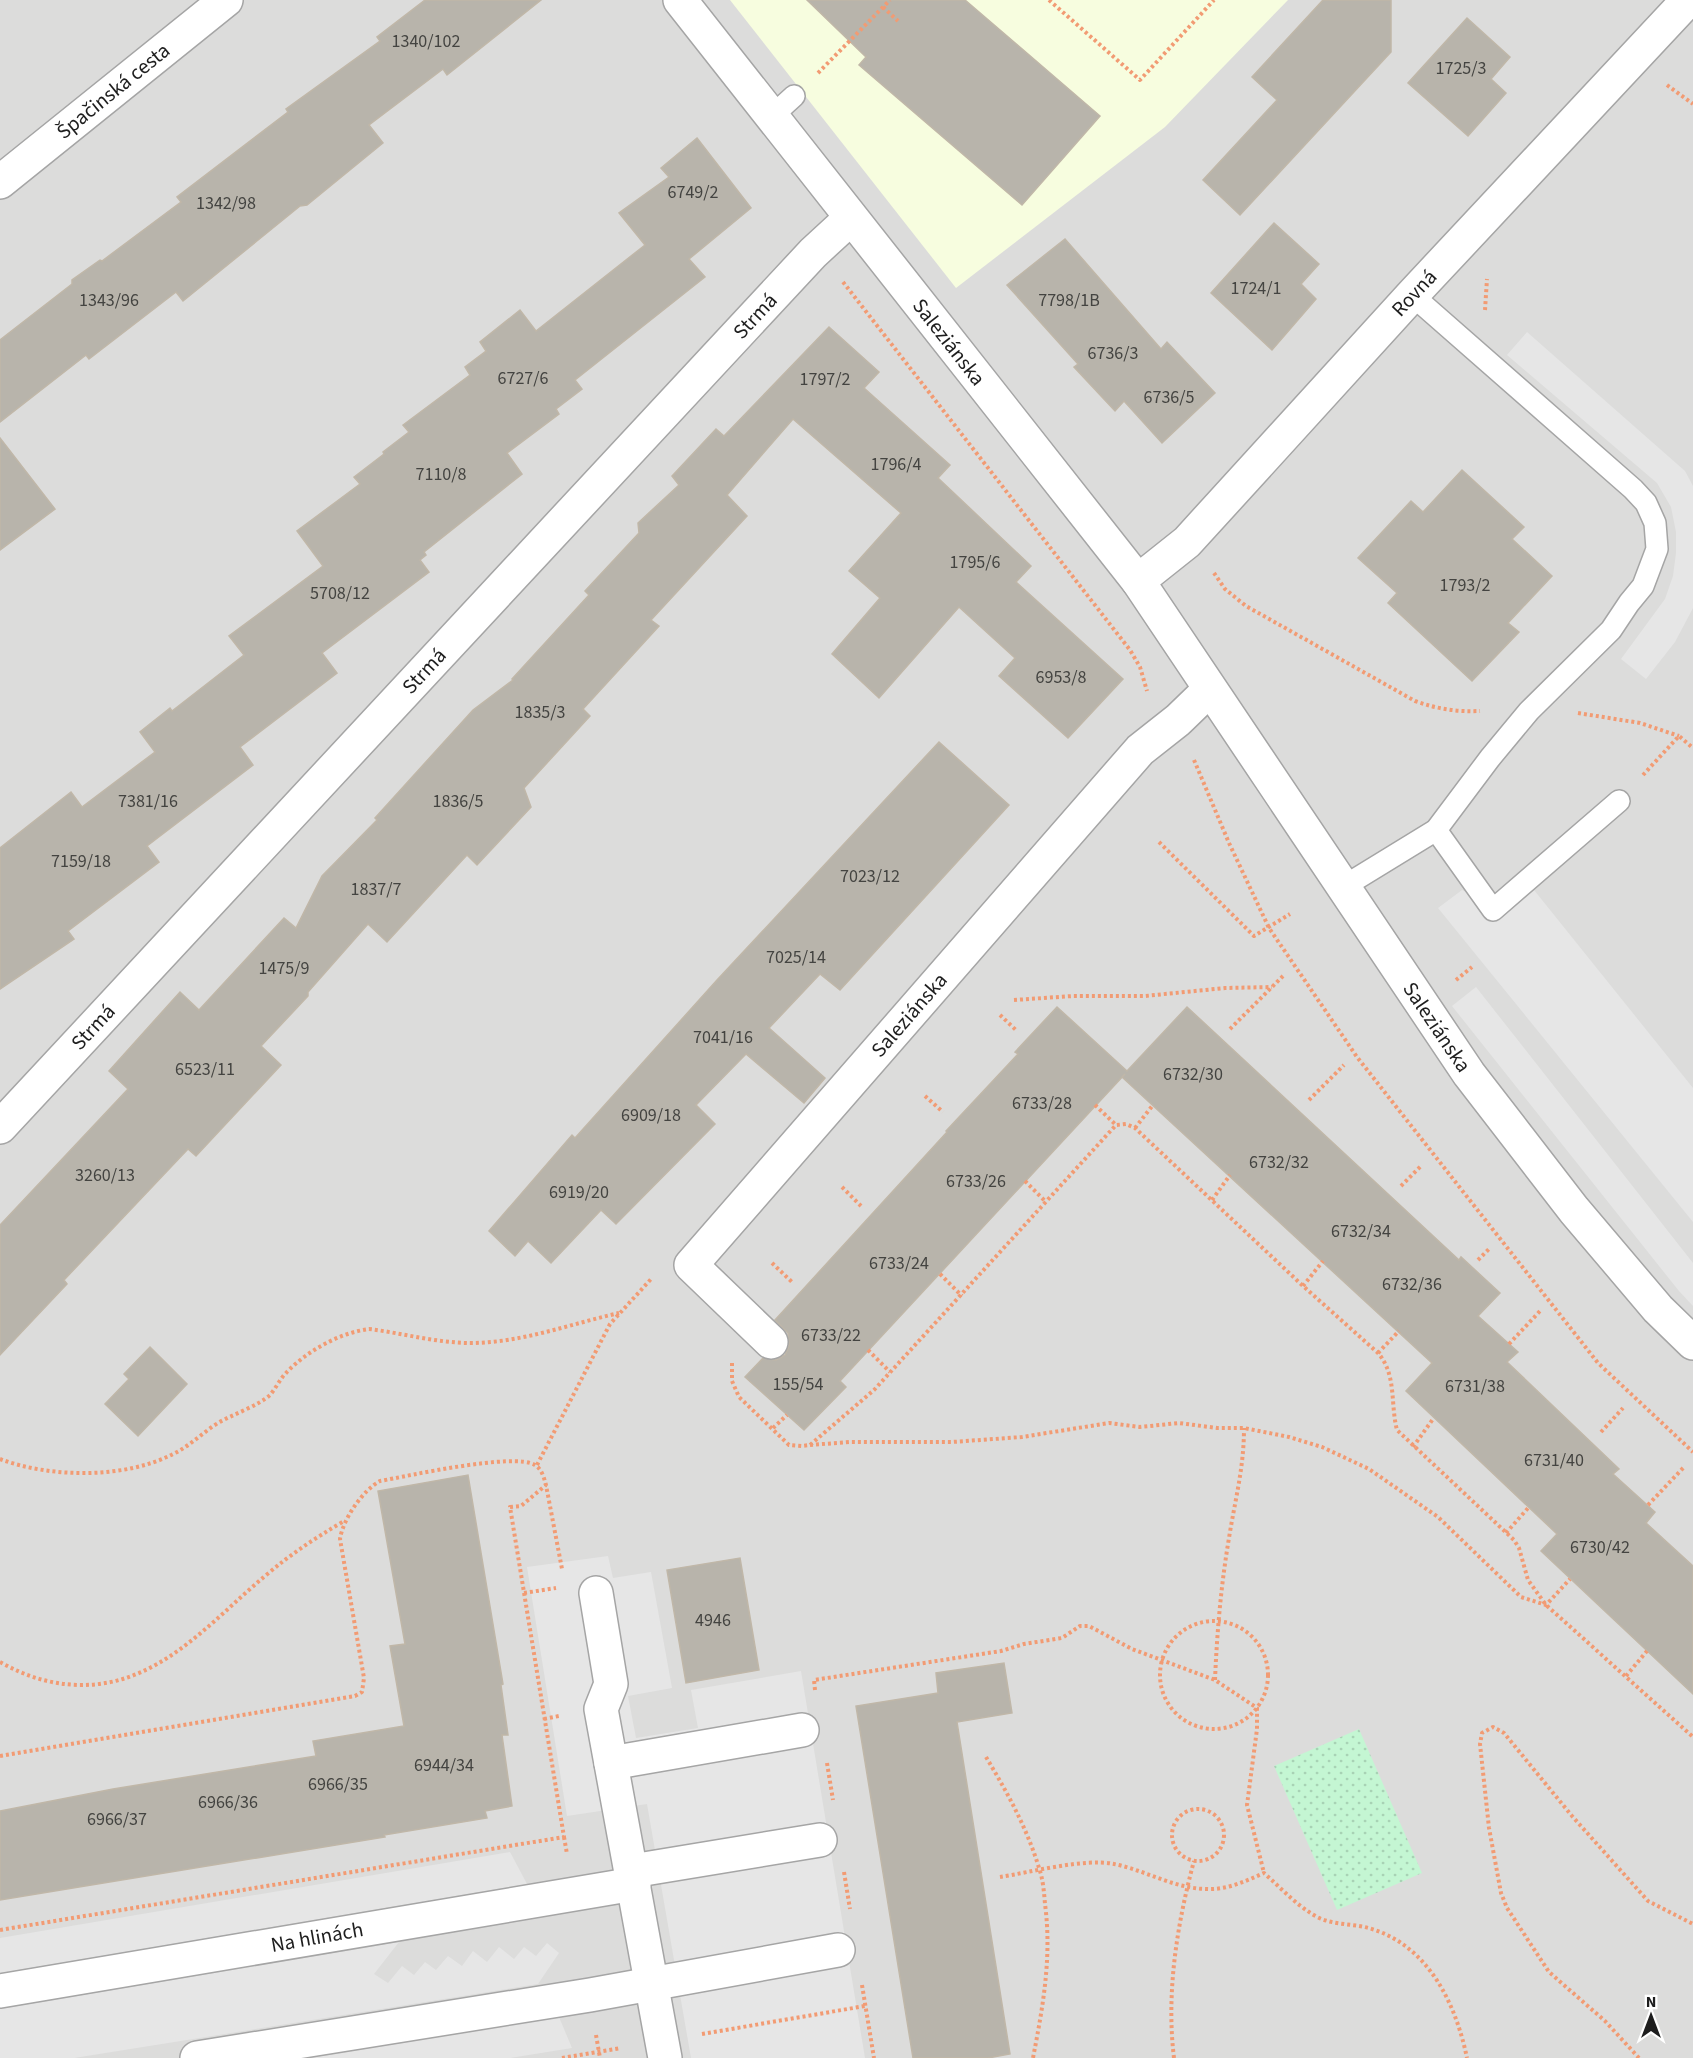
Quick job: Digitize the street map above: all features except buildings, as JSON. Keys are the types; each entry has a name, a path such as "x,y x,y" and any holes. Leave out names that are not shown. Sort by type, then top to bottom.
{"street":[{"name":"Špačinská cesta","path":"0,182 226,0"},
{"name":"Saleziánska","path":"680,0 782,107 851,219 1138,581 1209,690 1469,1074 1574,1210 1658,1309 1693,1343"},
{"name":"Rovná","path":"1138,581 1187,542 1412,295 1688,0"},
{"name":"Strmá","path":"0,1127 813,253 851,219"},
{"name":"Saleziánska","path":"771,1342 691,1265 1140,750 1178,720 1209,690"},
{"path":"581,1590 611,1684 601,1709 664,2049"},
{"path":"611,1763 802,1730"},
{"name":"Na hlinách","path":"0,1990 633,1877 820,1840"},
{"path":"197,2058 652,1984 837,1950"}],"lane":[{"path":"1343,887 1436,830 1529,711 1611,630 1643,586 1657,549 1655,523 1646,503 1633,489 1412,295"},
{"path":"1436,830 1493,910 1619,801"}],"path":[{"path":"782,107 890,0"},
{"path":"1049,0 1140,80 1214,0"},
{"path":"883,7 898,21"},
{"path":"1661,81 1693,104"},
{"path":"1490,271 1485,281 1485,315 1492,331 1505,347 1490,364"},
{"path":"842,280 1130,650 1140,667 1149,699"},
{"path":"1213,570 1225,589 1246,606 1415,701 1434,708 1459,712 1529,711 1588,714 1618,719 1640,723 1679,736 1693,748"},
{"path":"1619,801 1679,736"},
{"path":"1191,752 1229,843 1269,928 1357,1057 1598,1363 1693,1452"},
{"path":"1159,842 1254,936 1290,914"},
{"path":"1230,1029 1283,976"},
{"path":"1014,1000 1073,996 1144,996 1225,988 1272,987"},
{"path":"1000,1015 1017,1031"},
{"path":"1308,1100 1344,1065"},
{"path":"925,1096 943,1112"},
{"path":"1095,1105 1116,1125"},
{"path":"1136,1128 1153,1105"},
{"path":"810,1444 874,1390 1116,1125 1126,1124 1136,1128 1303,1286 1378,1353 1386,1362 1390,1375 1397,1430 1519,1548 1528,1580 1546,1605 1693,1737"},
{"path":"1401,1185 1422,1165"},
{"path":"1212,1200 1230,1175"},
{"path":"1024,1181 1046,1202"},
{"path":"842,1187 861,1206"},
{"path":"1478,1260 1490,1248"},
{"path":"1303,1286 1323,1261"},
{"path":"772,1263 792,1282"},
{"path":"940,1274 962,1296"},
{"path":"537,1466 610,1324 642,1288"},
{"path":"1509,1344 1541,1310"},
{"path":"0,1459 39,1469 95,1473 152,1463 180,1451 219,1423 268,1396 286,1373 303,1359 341,1336 357,1330 369,1329 468,1343 494,1342 619,1313"},
{"path":"1378,1353 1399,1331"},
{"path":"867,1350 890,1372"},
{"path":"731,1359 732,1381 739,1397 789,1444 802,1446 850,1442 952,1442 1022,1437 1109,1423 1140,1427 1179,1423 1217,1428 1244,1428 1289,1437 1322,1447 1369,1470 1438,1517 1521,1597 1546,1605"},
{"path":"1600,1432 1623,1408"},
{"path":"773,1428 787,1415"},
{"path":"1413,1447 1433,1419"},
{"path":"1215,1680 1217,1621 1243,1464 1244,1428"},
{"path":"0,1756 355,1696 362,1692 364,1678 340,1539 345,1521 371,1486 380,1481 487,1461 529,1462 537,1466 543,1475 560,1560"},
{"path":"1648,1505 1685,1466"},
{"path":"0,1930 564,1837 510,1507 521,1506 546,1485"},
{"path":"1506,1533 1529,1506"},
{"path":"0,1662 36,1679 63,1684 93,1685 147,1671 192,1641 263,1577 302,1546 345,1521"},
{"path":"1546,1605 1570,1579"},
{"path":"524,1593 581,1590"},
{"path":"1217,1621 1234,1625 1249,1634 1261,1647 1267,1663 1268,1681 1257,1708 1232,1726 1212,1729 1191,1725 1174,1712 1164,1697 1159,1679 1161,1661 1169,1644 1182,1630 1198,1622 1217,1621"},
{"path":"814,1680 1001,1650 1062,1638 1080,1626 1089,1626 1132,1649 1215,1680 1257,1708"},
{"path":"1626,1676 1647,1650"},
{"path":"1257,1708 1257,1729 1247,1805 1264,1873 1288,1897 1319,1918 1338,1924 1372,1929 1389,1935 1406,1947 1437,1979 1447,1996 1456,2018 1467,2058"},
{"path":"1639,2058 1605,2021 1549,1971 1507,1908 1501,1893 1489,1827 1480,1744 1482,1732 1493,1727 1504,1733 1572,1816 1648,1901 1693,1924"},
{"path":"986,1757 1014,1806 1040,1870 1048,1927 1048,1961 1046,1988 1034,2058"},
{"path":"1199,1809 1215,1815 1221,1821 1224,1838 1217,1853 1202,1861 1194,1861 1179,1853 1172,1837 1176,1820 1190,1810 1199,1809"},
{"path":"1174,2058 1171,2030 1172,1991 1187,1887 1194,1861"},
{"path":"1000,1877 1087,1864 1113,1864 1187,1887 1219,1889 1264,1873"},
{"path":"562,2058 599,2052 664,2049 865,2006"},
{"path":"599,2052 600,2058"}],"shaded area":[{"path":"0,0 1693,0 1693,2058 0,2058"},
{"path":"730,0 1288,0 1165,127 956,288"},
{"path":"1527,332 1685,471 1693,486 1693,608 1675,642 1646,679 1621,659 1665,599 1673,576 1676,532 1671,507 1657,483 1507,355"},
{"path":"1462,890 1507,912 1534,890 1693,1088 1693,1222 1438,908"},
{"path":"1476,987 1693,1263 1693,1306 1452,1006"},
{"path":"608,1556 613,1578 651,1572 672,1688 628,1696 636,1738 698,1728 691,1690 801,1671 865,2058 691,2058 647,1804 567,1816 527,1567"},
{"path":"1359,1729 1422,1873 1337,1910 1274,1766"},
{"path":"510,1852 527,1884 0,1973 0,1938"},
{"path":"399,1942 374,1974 388,1983 402,1966 414,1975 425,1962 436,1970 448,1956 462,1966 473,1951 487,1962 499,1947 514,1959 524,1947 536,1956 547,1943 559,1953 538,1984 74,2058 0,2058 0,2009"},
{"path":"559,2017 572,2048 510,2058 310,2058"}]}
